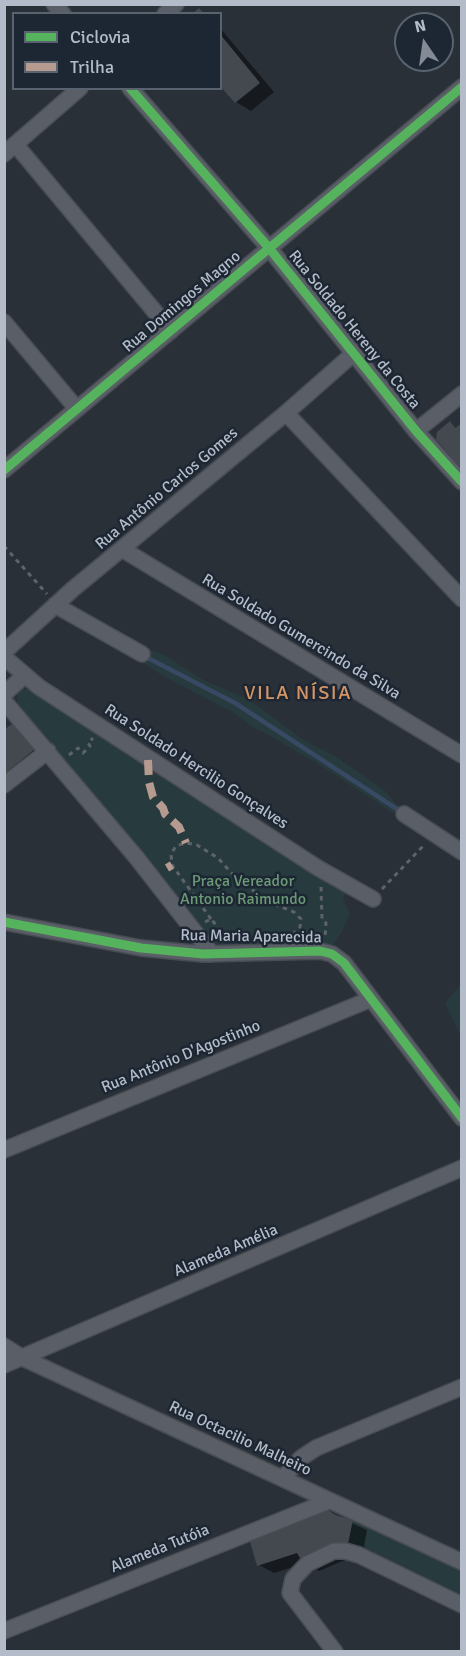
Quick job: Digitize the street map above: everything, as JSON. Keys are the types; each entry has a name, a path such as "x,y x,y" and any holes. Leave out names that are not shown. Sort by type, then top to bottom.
{"street":[{"name":"Rua Domingos Magno","path":"4,470 462,87"},
{"path":"78,90 10,149 171,331"},
{"name":"Rua Soldado Hereny da Costa","path":"132,90 270,248 416,431 462,482"},
{"path":"4,322 77,409"},
{"name":"Rua Antônio Carlos Gomes","path":"4,652 55,605 286,413 353,354"},
{"path":"416,431 462,394"},
{"path":"286,413 462,599"},
{"name":"Rua Soldado Gumercindo da Silva","path":"122,549 462,755"},
{"path":"55,605 141,654"},
{"name":"Rua Soldado Hercilio Gonçalves","path":"4,657 24,676 318,868 373,899"},
{"path":"4,694 24,676"},
{"path":"4,700 136,857 212,954"},
{"path":"4,785 48,751"},
{"path":"404,814 462,852"},
{"name":"Rua Maria Aparecida","path":"6,924 141,948 212,954 320,951 332,954 344,963 462,1118"},
{"name":"Rua Antônio D'Agostinho","path":"4,1150 371,999"},
{"name":"Alameda Amélia","path":"4,1365 462,1168"},
{"name":"Rua Octacilio Malheiro","path":"4,1346 23,1358 462,1562"},
{"path":"283,1478 308,1452 462,1387"},
{"name":"Alameda Tutóia","path":"4,1631 329,1501"},
{"path":"335,1652 290,1593 293,1579 307,1564 334,1551 359,1555 462,1605"}],"path":[{"path":"4,546 55,605"},
{"path":"63,760 78,748 83,753 99,733"},
{"path":"373,899 435,835"},
{"path":"242,937 229,936 211,919 172,865 171,854 176,846 186,843 197,845 218,858 236,878 269,902 294,912 301,919 300,927 293,936"},
{"path":"318,868 322,919 326,923 326,938 320,951"},
{"path":"198,926 211,919"}],"green space":[{"path":"148,649 164,655 205,681 248,699 305,741 335,756 384,790 401,809 393,813 323,767 252,727 234,713 163,676 139,660"},
{"name":"Praça Vereador Antonio Raimundo","path":"28,688 346,890 343,900 350,913 342,932 331,947 233,948 219,945 207,938 18,705 18,692"},
{"path":"461,984 461,1036 445,1003"},
{"path":"353,1520 461,1569 461,1599 348,1544"}],"building":[{"path":"222,36 260,83 235,103 222,88"},
{"path":"450,421 455,428 462,423 462,470 436,439 437,432"},
{"path":"17,720 39,746 4,774 4,730"},
{"path":"324,1507 335,1515 353,1520 348,1544 303,1563 297,1553 257,1566 249,1538"}],"waterway":[{"path":"144,656 235,703 403,813"}],"marked path":[{"path":"148,760 149,782 153,797 163,808 165,814 179,827 186,843"},
{"path":"167,868 172,865"}],"cycle path":[{"path":"4,470 462,87"},
{"path":"132,90 269,248 416,431 462,482"},
{"path":"4,922 141,948 203,954 320,951 332,954 344,963 462,1118"}],"district":[{"name":"VILA NÍSIA","path":"298,694"}]}
